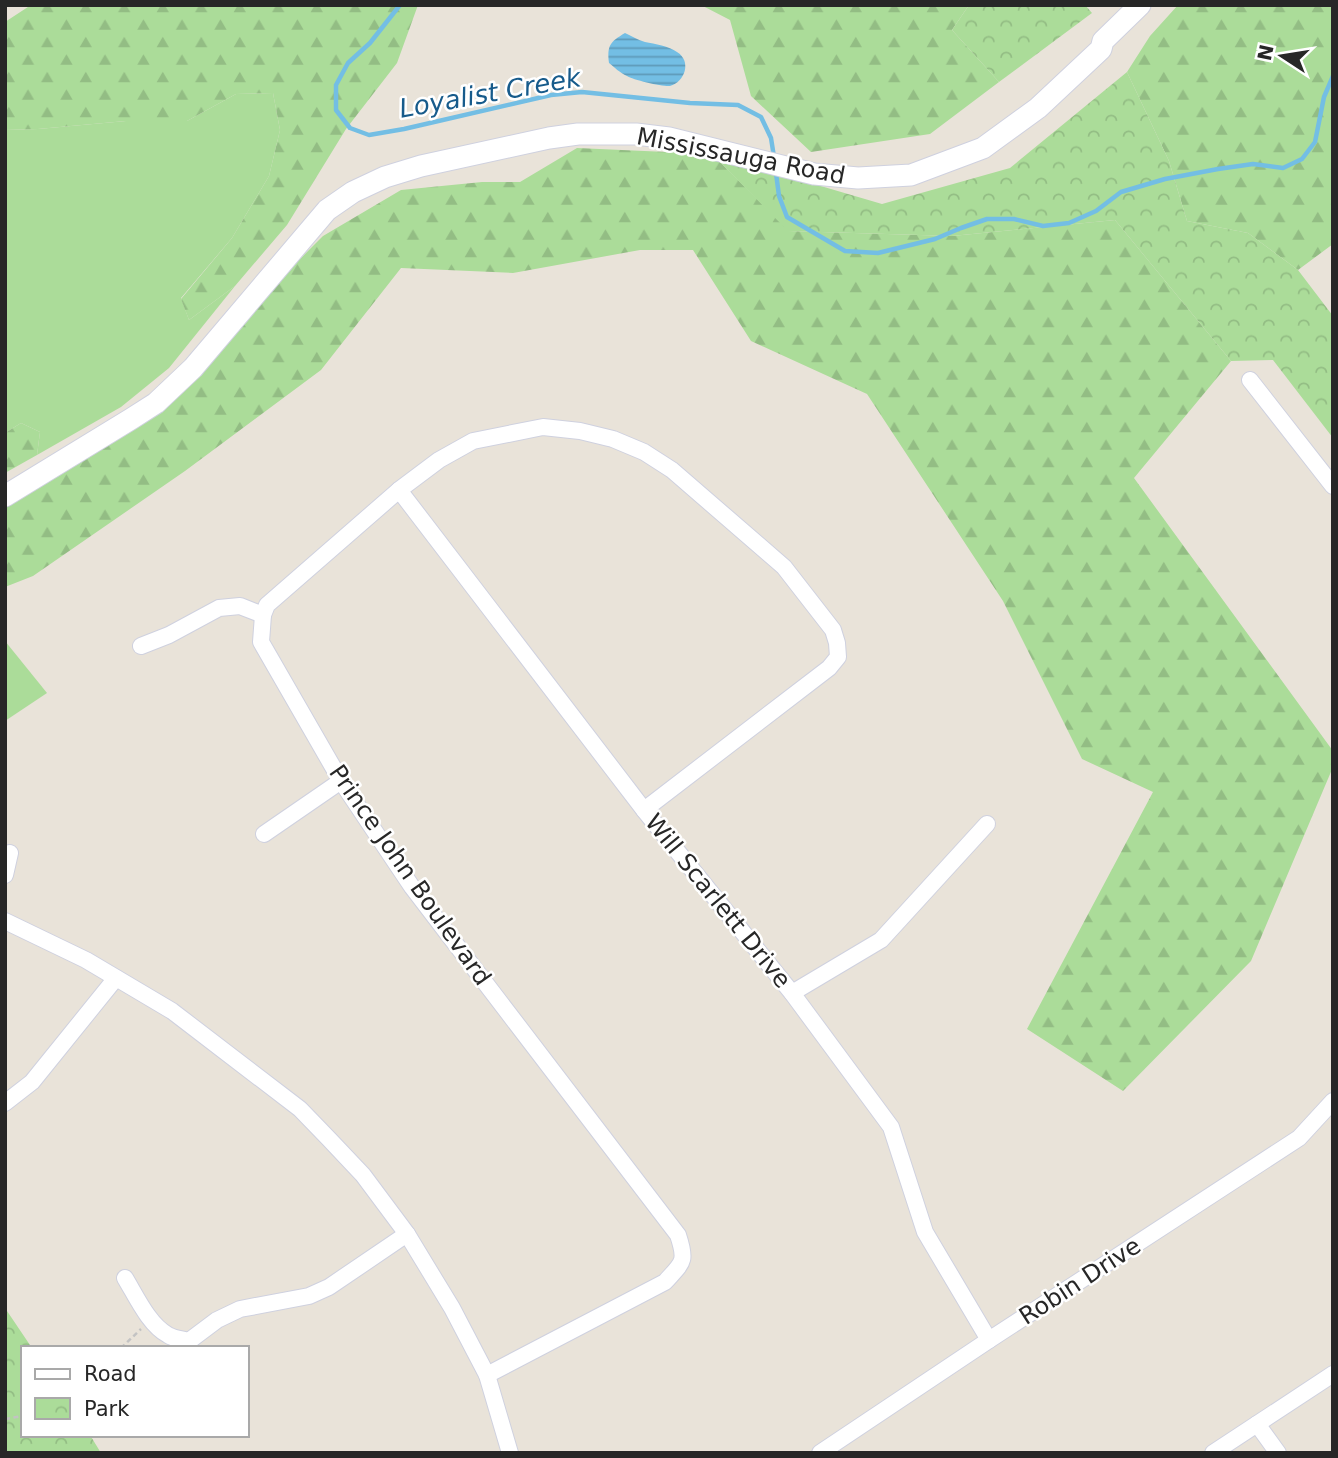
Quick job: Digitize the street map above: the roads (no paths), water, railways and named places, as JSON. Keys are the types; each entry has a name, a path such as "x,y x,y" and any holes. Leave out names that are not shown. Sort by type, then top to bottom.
{"main road":[{"name":"Mississauga Road","path":"1101,49 1103,41 1140,5"},
{"name":"Mississauga Road","path":"5,496 156,402 200,360 327,210 353,192 385,177 421,166 578,134 636,134 669,138 814,174 858,178 911,175 983,148 1038,108 1101,49 1109,47 1157,5"}],"street":[{"path":"1250,380 1333,486"},
{"path":"141,646 169,635 219,608 240,606 263,615 267,605 398,490 439,460 473,441 543,427 580,431 613,439 644,452 672,470 784,567 833,630 837,643 838,657 829,668 644,810"},
{"name":"Will Scarlett Drive","path":"398,490 644,810 792,993 891,1127 925,1232 989,1340"},
{"name":"Prince John Boulevard","path":"263,615 261,642 341,782 412,887 678,1235 684,1252 681,1265 665,1282 487,1375"},
{"path":"264,834 341,782"},
{"path":"792,993 881,940 986,824"},
{"path":"5,875 10,853"},
{"path":"5,921 86,960 172,1012 300,1109 363,1175 407,1234 452,1308 487,1375 510,1453"},
{"path":"5,1103 32,1082 116,978"},
{"name":"Robin Drive","path":"820,1453 1299,1138 1333,1101"},
{"path":"125,1278 160,1330 170,1337 189,1341 217,1320 240,1310 309,1296 329,1287 407,1234"},
{"path":"1213,1453 1333,1374"},
{"path":"1257,1424 1278,1453"}],"water":[{"path":"625,33 642,41 670,48 682,56 685,71 680,80 670,86 648,83 624,75 609,63 611,45"}],"waterway":[{"name":"Loyalist Creek","path":"400,5 370,43 348,63 336,85 336,110 350,128 369,135 551,95 582,92 738,105 761,117 771,138 774,157"},
{"name":"Loyalist Creek","path":"776,173 779,196 787,217 845,251 878,253 935,239 987,219 1014,219 1043,226 1069,223 1096,211 1121,192 1165,179 1253,164 1283,168 1302,159 1315,142 1324,97 1333,76"}]}
